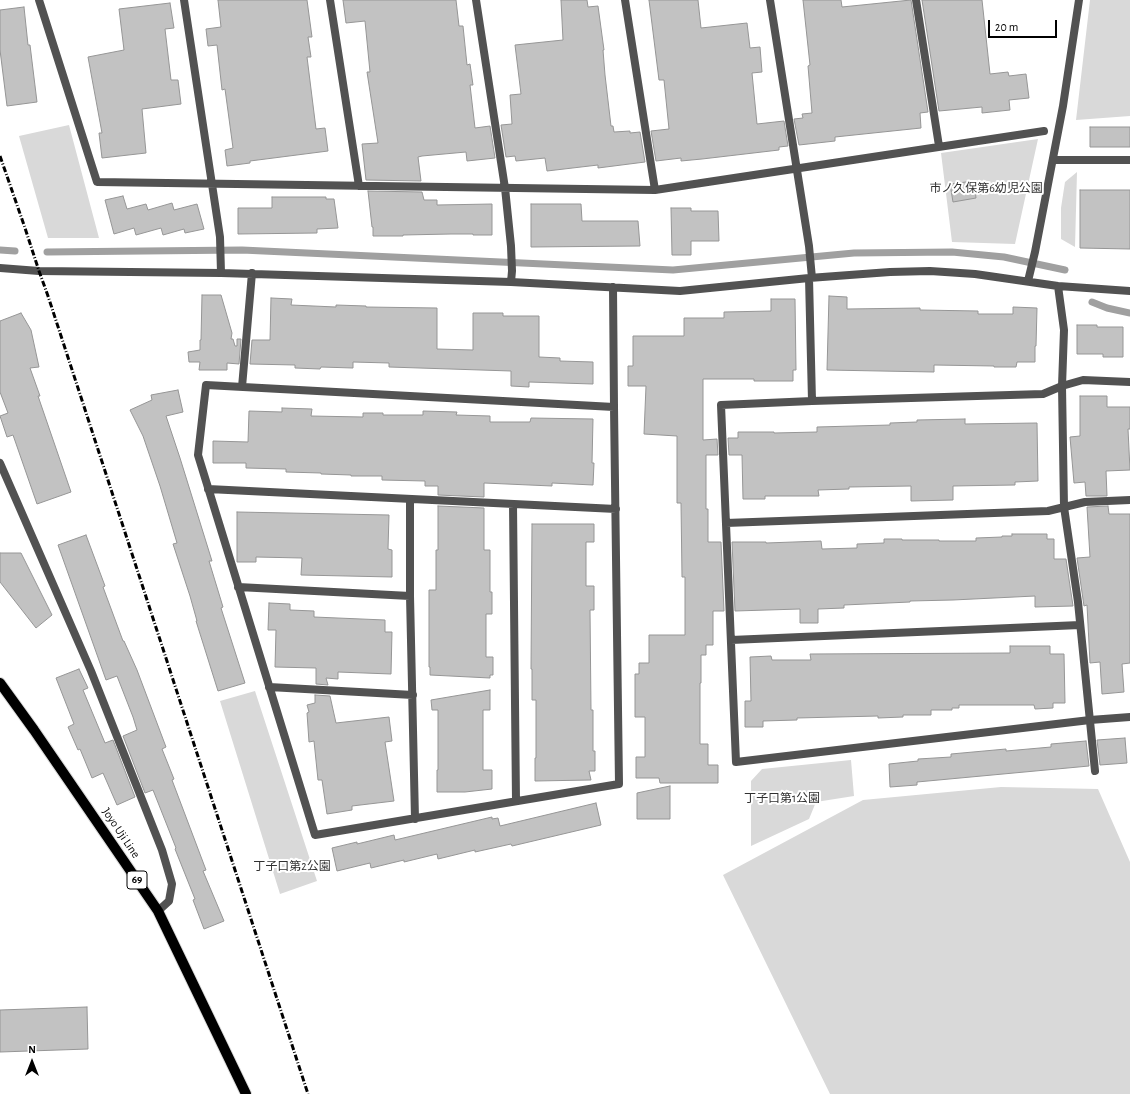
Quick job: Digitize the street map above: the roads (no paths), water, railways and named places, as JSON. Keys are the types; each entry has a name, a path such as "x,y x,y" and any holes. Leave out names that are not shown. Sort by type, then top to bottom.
{"main road":[{"name":"Joyo Uji Line","path":"0,683 158,911 246,1094"}],"street":[{"path":"39,0 97,182 655,190 1044,131"},
{"path":"184,0 220,237 221,273"},
{"path":"330,0 359,186"},
{"path":"476,0 505,188 511,246 511,282"},
{"path":"625,0 655,190"},
{"path":"770,0 811,266 812,401"},
{"path":"916,0 939,146"},
{"path":"1028,281 1063,106 1079,0"},
{"path":"1053,160 1130,160"},
{"path":"0,268 39,271 252,273 511,282 680,291 810,278 890,272 930,271 975,274 1058,286 1130,291"},
{"path":"242,387 252,273"},
{"path":"1058,286 1064,330 1062,386 1064,507 1080,625 1095,771"},
{"path":"613,287 619,784 315,835 198,455 206,385 614,407"},
{"path":"1130,382 1083,380 1042,394 721,405 736,762 1090,720 1130,717"},
{"path":"0,463 91,671 162,850 172,884 169,901 158,911"},
{"path":"208,489 616,509"},
{"path":"410,499 410,596 415,819"},
{"path":"726,523 1048,511 1086,502 1130,500"},
{"path":"513,504 516,802"},
{"path":"238,587 410,596"},
{"path":"731,640 1080,625"},
{"path":"269,687 413,695"}],"waterway":[{"path":"0,250 15,251"},
{"path":"47,252 242,250 673,270 854,253 952,252 1004,257 1065,270"},
{"path":"1092,302 1107,308 1130,313"}],"railway":[{"path":"0,156 48,296 308,1094"}],"park label":[{"name":"市ノ久保第6幼児公園","path":"986,188"},
{"name":"丁子口第1公園","path":"782,798"},
{"name":"丁子口第2公園","path":"292,866"}]}
